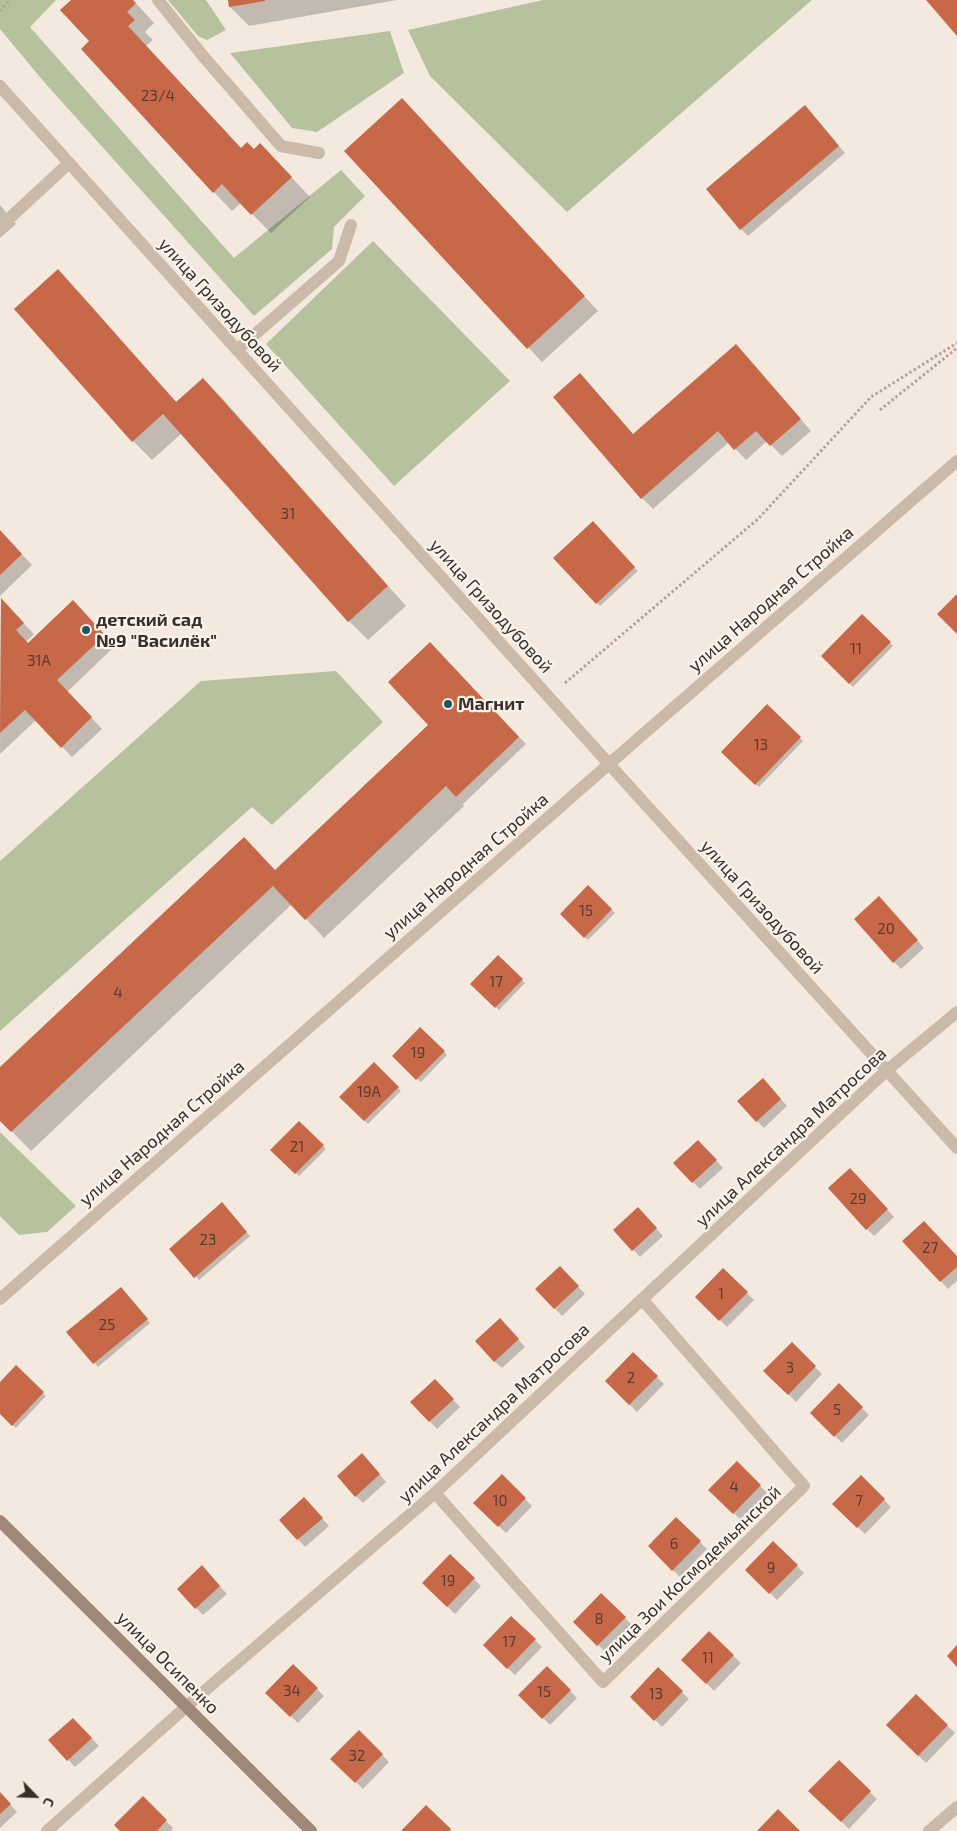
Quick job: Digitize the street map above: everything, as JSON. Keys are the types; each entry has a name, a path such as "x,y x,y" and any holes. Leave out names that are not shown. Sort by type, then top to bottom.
{"street":[{"path":"158,0 203,56 281,146 320,153"},
{"name":"улица Гризодубовой","path":"0,86 957,1148"},
{"path":"0,227 69,163"},
{"path":"237,350 339,261 351,226"},
{"name":"улица Народная Стройка","path":"0,1299 957,461"},
{"name":"улица Александра Матросова","path":"47,1831 187,1706 435,1493 886,1071 957,1012"},
{"name":"улица Зои Космодемьянской","path":"435,1493 603,1682 804,1486 642,1299"},
{"name":"улица Осипенко","path":"0,1521 311,1831"},
{"path":"929,1831 957,1807"}],"path":[{"path":"0,10 10,0"},
{"path":"549,697 758,519 871,397 957,342"},
{"path":"880,410 957,348"}],"green space":[{"path":"0,0 56,0 30,27 234,258 341,170 365,196 334,227 332,249 254,316 45,83 0,29"},
{"path":"168,0 206,0 226,30 207,40 198,36"},
{"path":"543,0 812,0 567,212 430,76 408,30"},
{"path":"390,31 404,73 317,132 292,128 230,53"},
{"path":"373,241 510,381 394,486 266,344"},
{"path":"336,671 383,722 272,825 252,807 0,1031 0,861 201,681"},
{"path":"0,1132 76,1206 47,1232 19,1235 0,1216"}],"building":[{"path":"71,0 133,0 136,3 127,12 135,20 128,26 241,148 247,142 254,149 260,143 292,177 251,215 222,184 213,193 81,49 89,41 60,10"},
{"path":"228,0 265,0 265,1 229,7"},
{"path":"926,0 957,0 957,36"},
{"path":"402,98 585,296 527,349 344,151"},
{"path":"805,105 839,146 740,230 706,189"},
{"path":"58,269 176,402 203,378 388,586 348,622 163,414 132,442 14,309"},
{"path":"736,344 801,419 770,446 756,431 734,450 718,431 641,499 553,397 580,373 633,434"},
{"path":"593,521 635,567 596,604 553,558"},
{"path":"0,530 22,554 0,575"},
{"path":"957,594 957,634 937,614"},
{"path":"1,598 24,623 16,630 28,643 73,600 105,635 57,680 92,717 61,748 25,710 0,733"},
{"path":"862,614 891,642 849,684 821,656"},
{"path":"430,642 519,737 456,797 446,786 305,920 273,886 11,1132 0,1121 0,1067 244,837 275,870 428,725 388,682"},
{"path":"767,704 801,737 755,785 721,752"},
{"path":"588,885 612,909 584,938 560,914"},
{"path":"879,896 918,940 893,963 854,919"},
{"path":"498,955 523,979 495,1008 470,984"},
{"path":"420,1027 445,1051 416,1080 392,1056"},
{"path":"374,1062 399,1087 364,1121 339,1097"},
{"path":"763,1078 781,1099 756,1122 737,1101"},
{"path":"299,1121 324,1145 295,1174 270,1150"},
{"path":"698,1140 717,1160 692,1183 673,1163"},
{"path":"850,1168 888,1209 866,1230 828,1188"},
{"path":"222,1202 247,1232 194,1278 169,1249"},
{"path":"638,1207 657,1228 632,1251 613,1230"},
{"path":"924,1221 957,1256 957,1267 940,1282 902,1241"},
{"path":"560,1266 579,1286 554,1309 535,1289"},
{"path":"723,1268 748,1292 719,1321 695,1297"},
{"path":"121,1287 148,1319 93,1364 66,1332"},
{"path":"500,1318 519,1339 494,1362 475,1341"},
{"path":"792,1342 816,1366 788,1395 763,1371"},
{"path":"633,1352 658,1376 629,1405 605,1381"},
{"path":"16,1365 44,1392 12,1426 0,1414 0,1382"},
{"path":"435,1379 454,1399 429,1422 410,1402"},
{"path":"839,1383 863,1407 834,1437 810,1413"},
{"path":"362,1453 380,1474 355,1497 337,1476"},
{"path":"737,1461 761,1485 733,1514 708,1490"},
{"path":"502,1474 526,1498 498,1527 473,1503"},
{"path":"861,1475 885,1499 857,1528 832,1504"},
{"path":"304,1497 323,1518 297,1540 279,1520"},
{"path":"676,1517 701,1541 672,1571 648,1546"},
{"path":"773,1541 798,1565 769,1594 745,1570"},
{"path":"450,1554 475,1578 447,1607 422,1583"},
{"path":"202,1565 220,1586 195,1609 177,1589"},
{"path":"601,1593 626,1617 597,1646 573,1622"},
{"path":"511,1616 536,1639 507,1669 483,1645"},
{"path":"709,1631 734,1655 706,1684 681,1660"},
{"path":"957,1645 957,1667 947,1656"},
{"path":"293,1664 318,1688 290,1717 265,1693"},
{"path":"547,1666 571,1690 542,1719 518,1695"},
{"path":"658,1667 683,1691 654,1721 630,1697"},
{"path":"916,1694 948,1725 918,1756 886,1725"},
{"path":"73,1718 92,1738 67,1761 48,1740"},
{"path":"359,1730 383,1754 355,1783 330,1759"},
{"path":"839,1760 871,1791 841,1822 808,1791"},
{"path":"0,1792 11,1804 0,1814"},
{"path":"143,1796 167,1820 157,1831 120,1831 114,1825"},
{"path":"426,1805 451,1829 450,1831 401,1831"},
{"path":"778,1809 800,1831 757,1831"}],"place":[{"name":"детский сад №9 \"Василёк\"","path":"86,630"},
{"name":"Магнит","path":"448,704"}]}
